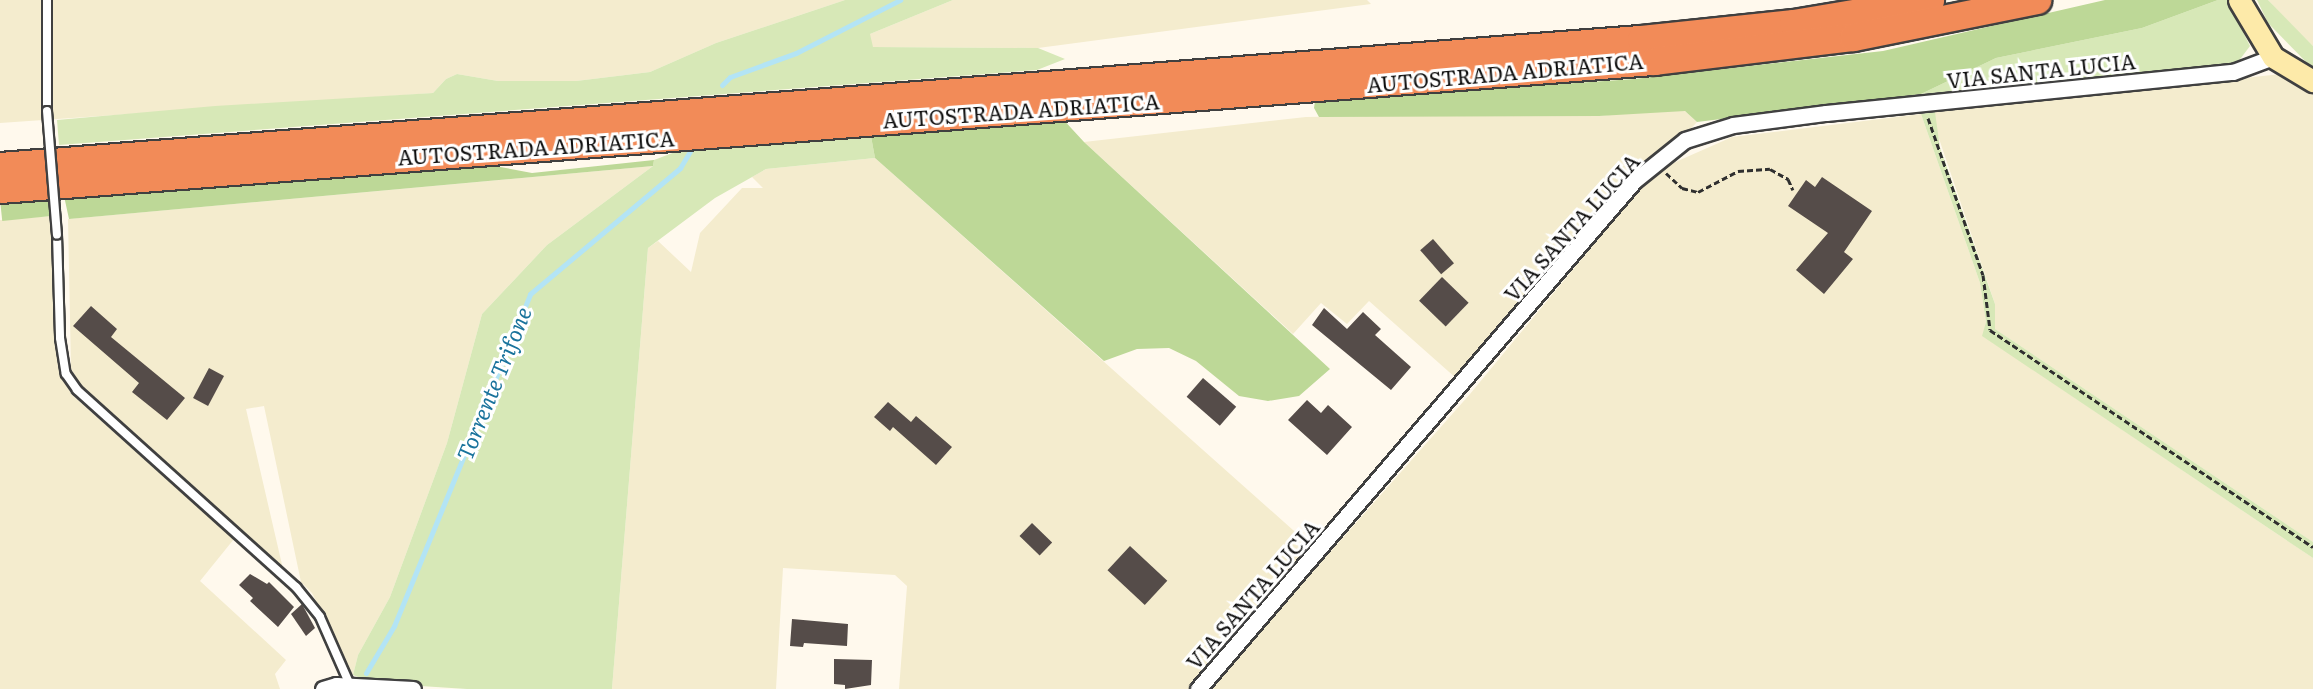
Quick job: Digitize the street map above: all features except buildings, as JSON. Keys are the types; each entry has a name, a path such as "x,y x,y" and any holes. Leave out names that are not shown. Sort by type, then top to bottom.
{"highway":[{"name":"AUTOSTRADA ADRIATICA","path":"0,166 1641,39 1793,23 1930,0"},
{"name":"AUTOSTRADA ADRIATICA","path":"0,189 1654,61 1853,37 2037,0"}],"main road":[{"path":"2239,0 2273,57 2313,81"}],"street":[{"name":"VIA SANTA LUCIA","path":"1198,689 1634,182 1685,140 1733,125 1922,102 2234,72 2273,57"},
{"path":"323,689 350,685 413,689"}],"lane":[{"path":"47,0 47,111 57,235 60,338 66,374 77,390 296,587 320,617 350,685"}],"path":[{"path":"1922,102 1983,275 1990,330 2313,547"},
{"path":"1656,163 1690,191 1707,189 1738,171 1760,168 1777,171 1793,190"}],"shaded area":[{"path":"0,0 845,0 716,43 650,72 576,81 498,81 457,74 446,79 433,93 0,123"},
{"path":"953,0 1367,0 1371,4 1038,48 873,47 869,43 870,34"},
{"path":"2268,0 2313,0 2313,46 2288,22"},
{"path":"2281,74 2313,90 2313,542 1995,329 1995,304 1933,121 1935,112"},
{"path":"1657,110 1685,111 1697,122 1457,379 1369,301 1347,324 1321,303 1293,334 1084,142 1306,117 1496,114 1599,116"},
{"path":"1921,114 1980,283 1986,322 1983,336 2313,558 2313,689 1209,689 1470,394 1637,192 1671,164 1732,137"},
{"path":"875,158 1312,547 1193,689 899,689 907,586 895,575 783,568 776,689 612,689 648,248 658,241 691,272 700,233 742,188 763,188 752,177 766,169"},
{"path":"653,166 547,245 482,314 447,443 390,597 358,655 353,675 312,593 301,582 264,406 246,409 283,569 87,395 71,369 68,219"},
{"path":"51,216 55,347 60,374 72,395 234,539 200,581 286,660 275,674 280,689 0,689 0,220"}],"green space":[{"path":"845,0 953,0 870,34 873,47 1038,48 1065,59 1037,70 59,145 57,120 215,106 433,93 446,79 457,74 498,81 576,81 650,72 716,43"},
{"path":"2105,0 2218,0 2142,28 1996,58 1921,94 1697,122 1685,111 1599,116 1319,117 1314,108 1315,101 1634,79 1883,51"},
{"path":"2218,0 2227,0 2250,46 2238,62 2225,67 1921,94 1996,58 2142,28"},
{"path":"2257,0 2268,0 2313,46 2313,69 2268,23"},
{"path":"1935,112 1940,148 1995,304 1995,329 2313,542 2313,558 1982,336 1986,322 1980,283 1921,114"},
{"path":"1060,116 1084,142 1330,369 1299,396 1268,401 1239,396 1196,361 1169,348 1137,349 1104,361 875,158 870,131"},
{"path":"870,131 875,158 766,169 715,198 648,248 612,689 467,689 374,683 353,675 358,655 390,597 447,443 482,314 547,245 653,166 654,160 683,149"},
{"path":"654,160 653,166 69,219 64,196 495,166 532,173"},
{"path":"49,197 51,216 2,221 0,202"}],"waterway":[{"name":"Torrente Trifone","path":"722,85 730,77 796,53 900,0"},
{"name":"Torrente Trifone","path":"366,673 394,626 530,294 680,168 692,148"}]}
